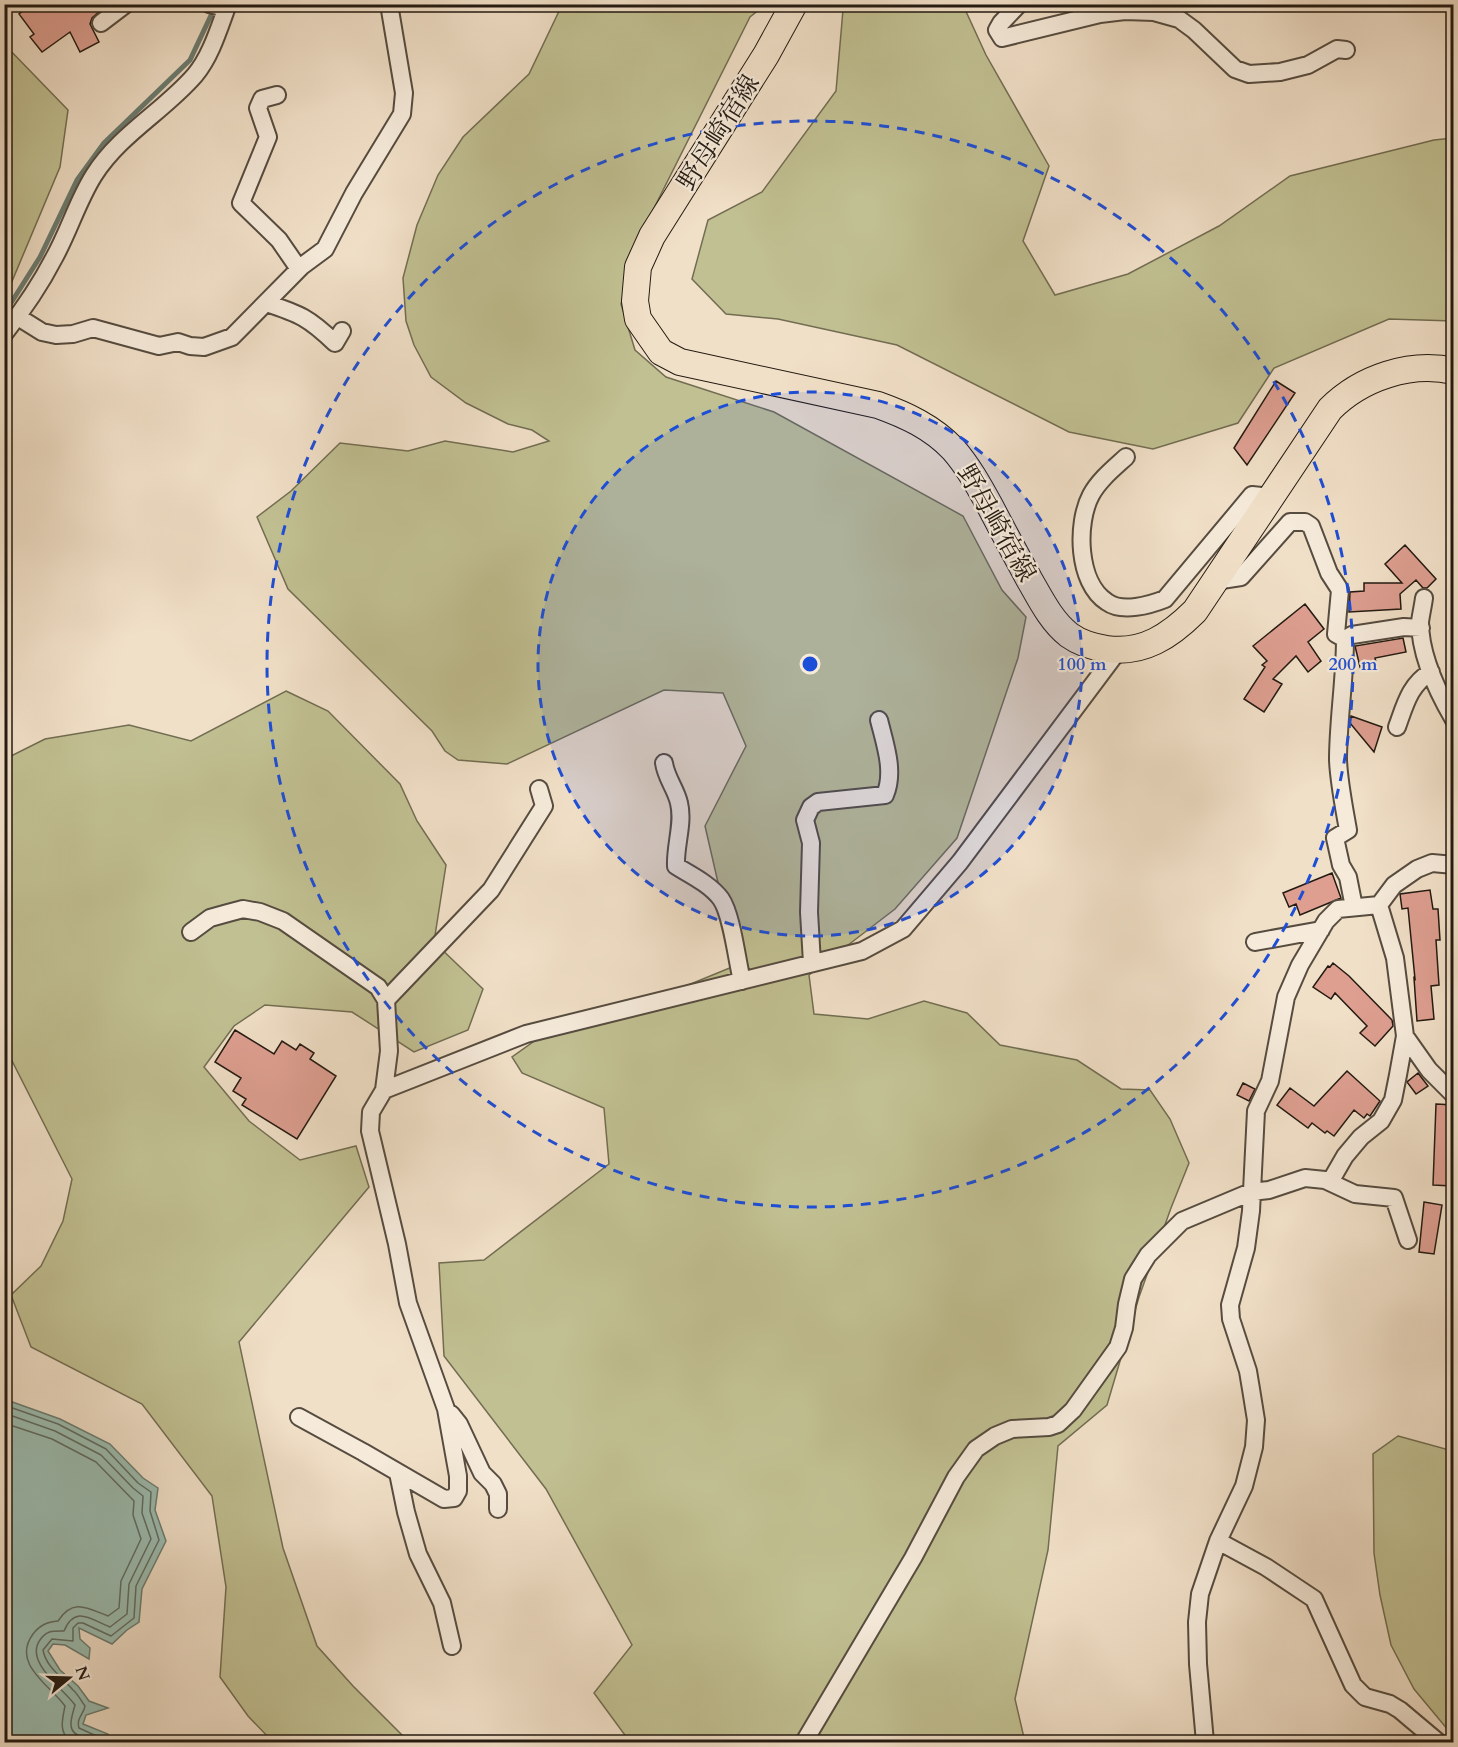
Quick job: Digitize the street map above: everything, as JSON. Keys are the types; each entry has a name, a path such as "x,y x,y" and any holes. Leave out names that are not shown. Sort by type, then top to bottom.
{"main road":[{"name":"野母崎宿線","path":"794,4 766,55 652,236 638,267 634,301 638,319 661,352 680,362 878,405 905,415 928,428 952,448 971,472 1043,604 1067,633 1079,641 1092,647 1118,651 1157,642 1170,633 1195,611 1330,409 1360,386 1397,372 1432,367 1454,371"}],"street":[{"path":"101,23 126,4"},
{"path":"18,317 42,332 56,335 73,334 93,328 159,346 178,342 204,347 232,337 299,269 325,249 354,193 402,114 404,93 389,4"},
{"path":"1019,4 1000,23 997,30 1002,38 1100,14 1125,11 1154,12 1179,19 1235,69 1249,74 1308,65 1337,50 1346,50"},
{"path":"4,334 18,317 55,257 93,176 113,150 197,73 216,37 220,6"},
{"path":"277,94 262,99 258,108 268,137 241,203 279,240 299,269"},
{"path":"266,303 299,314 316,325 335,343 342,331"},
{"path":"1126,457 1106,476 1092,494 1084,512 1081,532 1084,563 1095,591 1108,604 1129,607 1148,605 1165,599 1252,495 1271,497"},
{"path":"1215,581 1241,577 1290,522 1305,522 1311,526 1329,573 1341,590 1336,634 1345,639"},
{"path":"1424,598 1421,628 1431,672 1441,698 1454,720"},
{"path":"1345,639 1352,635 1404,627 1421,628"},
{"path":"1345,639 1338,762 1348,830 1335,838 1341,865 1348,877 1354,907"},
{"path":"384,1090 526,1034 862,951 903,929 960,862 1118,651"},
{"path":"1397,726 1412,689 1421,678 1431,672"},
{"path":"812,963 809,912 811,843 805,820 811,807 818,802 885,795 889,786 889,770 879,720"},
{"path":"664,763 666,774 679,803 676,866 699,880 721,899 742,981"},
{"path":"386,1000 492,890 544,806 539,789"},
{"path":"1205,1743 1198,1664 1197,1622 1200,1594 1218,1541 1244,1486 1254,1447 1256,1420 1248,1371 1231,1319 1230,1305 1246,1248 1257,1111 1270,1081 1286,997 1300,964 1326,921 1338,909 1379,905 1394,885 1417,869 1432,863 1454,865"},
{"path":"1330,1182 1345,1156 1361,1137 1382,1121 1393,1100 1405,1036 1395,958 1379,905"},
{"path":"191,932 210,918 243,909 260,912 283,921 345,962 378,987 386,1000 389,1052 384,1090 371,1112 370,1131 397,1244 408,1303 446,1409 458,1476 458,1491 454,1498 444,1499 299,1417"},
{"path":"1255,942 1321,930"},
{"path":"1405,1036 1429,1070 1454,1095"},
{"path":"804,1743 913,1557 956,1477 976,1449 994,1436 1012,1429 1049,1427 1058,1424 1073,1410 1118,1347 1125,1328 1127,1304 1133,1279 1148,1255 1182,1221 1251,1192 1269,1190 1305,1178 1330,1182 1355,1194 1394,1198 1408,1240"},
{"path":"446,1409 459,1424 482,1473 493,1484 498,1494 498,1509"},
{"path":"398,1473 418,1554 442,1603 452,1646"},
{"path":"1218,1541 1266,1567 1314,1599 1353,1685 1365,1697 1390,1704 1400,1710 1438,1743"}],"shaded area":[{"path":"846,4 963,5 986,55 1049,166 1023,241 1055,295 1128,274 1219,226 1290,176 1434,140 1453,138 1453,321 1389,319 1274,368 1238,423 1153,449 1069,432 897,345 778,319 726,314 692,279 708,220 762,192 836,91 843,10"},
{"path":"562,5 765,5 750,17 642,232 621,304 635,350 666,377 774,412 963,516 1002,590 1026,617 1018,658 957,838 895,909 809,975 814,1014 868,1019 924,1001 967,1013 1000,1045 1077,1060 1121,1089 1150,1090 1170,1119 1189,1163 1139,1297 1107,1405 1058,1446 1048,1550 1015,1699 1025,1742 630,1742 594,1693 632,1645 546,1489 444,1356 439,1263 484,1260 609,1164 604,1108 522,1073 512,1057 543,1035 593,1024 737,965 705,826 746,746 723,693 664,690 507,764 458,760 445,751 432,731 288,589 257,517 291,491 340,443 408,451 445,441 513,452 549,441 532,430 508,424 466,403 431,377 414,345 406,321 403,278 417,225 438,175 463,137 529,74"},
{"path":"5,45 68,110 60,167 5,298"},
{"path":"286,691 328,711 400,784 417,821 446,865 434,942 483,989 468,1030 414,1052 352,1012 265,1005 234,1026 204,1067 249,1121 300,1160 356,1146 369,1187 239,1342 283,1548 317,1646 409,1742 273,1742 248,1716 220,1677 226,1587 212,1496 142,1404 31,1347 11,1295 41,1266 63,1221 72,1179 5,1047 5,759 45,739 129,725 191,741"},
{"path":"1398,1436 1453,1451 1453,1736 1414,1689 1391,1645 1380,1595 1374,1553 1373,1454"}],"water":[{"path":"4,1399 60,1419 110,1444 143,1478 158,1488 155,1510 166,1541 142,1589 139,1622 112,1644 79,1628 80,1639 90,1648 89,1659 65,1645 53,1644 48,1651 60,1670 78,1686 89,1701 108,1708 86,1715 83,1724 108,1734 114,1742 5,1742"}],"building":[{"path":"32,4 95,4 100,11 92,18 90,24 99,42 80,52 70,32 42,52 30,37 34,34 19,14"},
{"path":"1276,381 1295,393 1247,465 1234,448"},
{"path":"1405,545 1436,579 1427,588 1423,588 1416,580 1400,594 1401,609 1349,612 1350,592 1364,591 1364,583 1402,583 1385,564"},
{"path":"1305,604 1324,629 1308,642 1321,661 1308,672 1296,656 1273,679 1282,684 1264,712 1244,699 1265,667 1262,665 1267,661 1253,646"},
{"path":"1403,638 1406,652 1375,658 1377,667 1361,671 1355,646"},
{"path":"1351,716 1382,727 1374,752 1350,723"},
{"path":"1332,873 1341,898 1300,915 1296,904 1289,907 1283,893"},
{"path":"1430,890 1433,909 1438,909 1440,940 1436,940 1439,985 1431,986 1434,1019 1417,1021 1408,908 1402,909 1400,894"},
{"path":"1333,963 1392,1020 1393,1026 1375,1046 1360,1033 1367,1026 1335,993 1331,999 1313,987 1328,966 1330,967"},
{"path":"235,1030 274,1054 282,1041 296,1050 300,1044 314,1053 310,1059 336,1076 297,1139 242,1105 246,1099 233,1091 241,1078 215,1062"},
{"path":"1347,1071 1380,1101 1370,1116 1367,1114 1364,1118 1354,1110 1334,1136 1327,1131 1325,1133 1312,1123 1308,1128 1277,1105 1290,1088 1314,1106"},
{"path":"1418,1073 1428,1086 1416,1094 1407,1082"},
{"path":"1243,1083 1255,1089 1249,1101 1237,1095"},
{"path":"1436,1104 1454,1105 1452,1186 1433,1185"},
{"path":"1424,1202 1442,1205 1434,1254 1419,1252"}],"waterway":[{"path":"4,314 40,257 77,180 104,143 190,60 214,9"}]}
